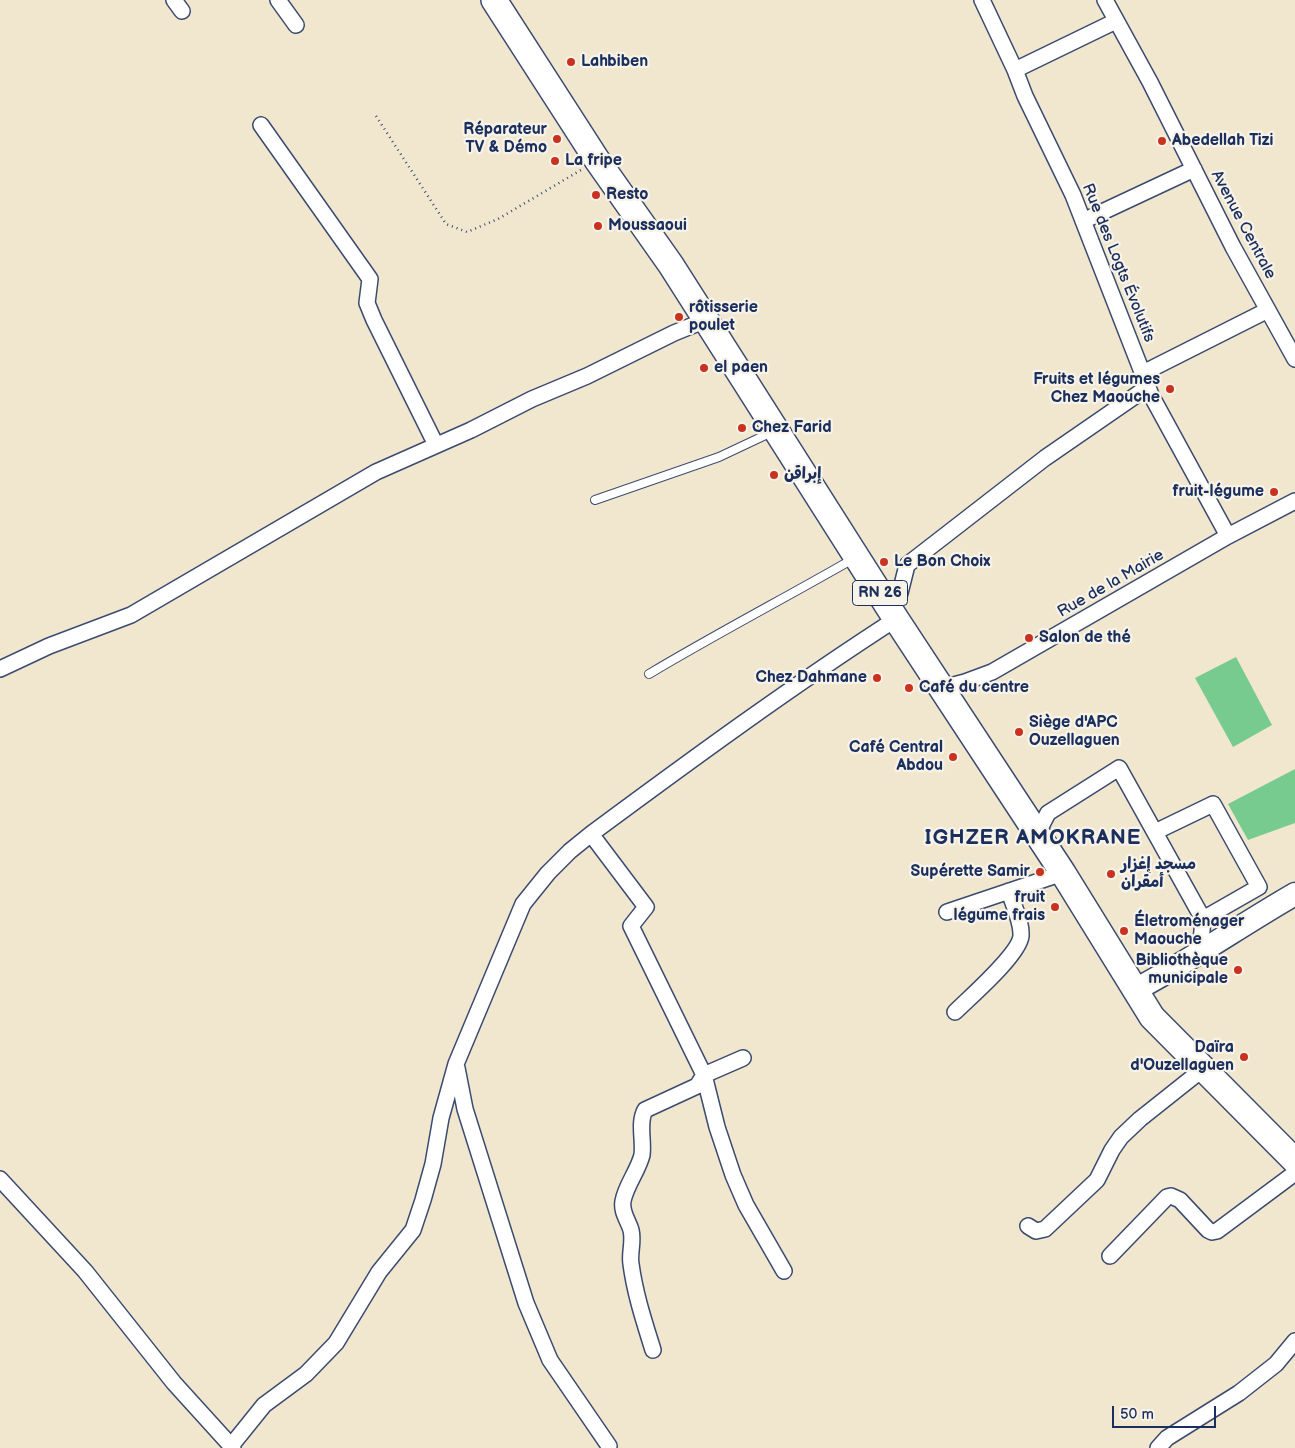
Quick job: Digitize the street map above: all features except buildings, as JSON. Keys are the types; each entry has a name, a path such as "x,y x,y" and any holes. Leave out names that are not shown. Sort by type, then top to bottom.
{"main road":[{"name":"RN 26","path":"494,0 597,160 671,265 893,614 1062,873 1152,1017 1295,1162"},
{"path":"1135,990 1200,954 1250,919 1295,894"}],"street":[{"path":"278,0 296,25"},
{"name":"Rue des Logts Évolutifs","path":"982,0 1016,70 1025,96 1073,195 1146,380 1228,536"},
{"name":"Avenue Centrale","path":"1105,0 1150,82 1233,247 1295,360"},
{"path":"1016,70 1116,21"},
{"path":"261,125 370,279 367,303 436,446"},
{"path":"1083,221 1194,169"},
{"path":"0,1179 84,1270 174,1383 232,1447 264,1405 306,1374 336,1343 379,1272 413,1230 428,1182 441,1118 456,1064 523,904 548,873 570,851 591,834 893,614 907,565 1146,380 1268,310"},
{"path":"0,669 49,646 131,616 376,472 436,446 532,399 588,376 674,333 706,320"},
{"name":"Rue de la Mairie","path":"942,688 992,672 1228,536 1295,501"},
{"path":"1037,834 1048,812 1119,768 1203,919 1200,954"},
{"path":"1155,832 1213,804 1259,886 1203,919"},
{"path":"591,834 646,907 631,926 704,1075 717,1127 733,1175 746,1205 784,1271"},
{"path":"946,912 1062,873"},
{"path":"955,1012 1011,955 1019,942 1021,934 1019,923 1009,891"},
{"path":"653,1350 634,1287 630,1257 633,1245 629,1225 623,1212 623,1201 641,1157 643,1143 642,1121 645,1110 697,1086 704,1075 742,1058"},
{"path":"456,1064 465,1109 526,1304 550,1360 609,1446"},
{"path":"1028,1226 1036,1232 1045,1229 1097,1180 1112,1150 1121,1137 1140,1119 1204,1068"},
{"path":"1110,1256 1167,1197 1171,1196 1180,1200 1212,1232 1217,1231 1295,1172"},
{"path":"1158,1448 1167,1438 1253,1382 1276,1364 1295,1341"}],"lane":[{"path":"595,500 719,457 776,430"},
{"path":"649,674 857,557"}],"path":[{"path":"376,116 446,224 467,232 498,219 597,160"}],"green space":[{"path":"1236,657 1272,725 1233,747 1195,678"},
{"path":"1295,769 1295,823 1248,840 1228,804"}],"place":[{"name":"Lahbiben","path":"571,62"},
{"name":"Réparateur TV & Démo","path":"557,139"},
{"name":"Abedellah Tizi","path":"1162,141"},
{"name":"La fripe","path":"555,161"},
{"name":"Resto","path":"596,195"},
{"name":"Moussaoui","path":"598,226"},
{"name":"rôtisserie poulet","path":"679,317"},
{"name":"el paen","path":"704,368"},
{"name":"Fruits et légumes Chez Maouche","path":"1170,389"},
{"name":"Chez Farid","path":"742,428"},
{"name":"إبراقن","path":"774,475"},
{"name":"fruit-légume","path":"1274,492"},
{"name":"Le Bon Choix","path":"884,562"},
{"name":"Salon de thé","path":"1029,638"},
{"name":"Chez Dahmane","path":"877,678"},
{"name":"Café du centre","path":"909,688"},
{"name":"Siège d'APC Ouzellaguen","path":"1019,732"},
{"name":"Café Central Abdou","path":"953,757"},
{"name":"Supérette Samir","path":"1040,872"},
{"name":"مسجد إغزار أمقران","path":"1111,874"},
{"name":"fruit légume frais","path":"1055,907"},
{"name":"Életroménager Maouche","path":"1124,931"},
{"name":"Bibliothèque municipale","path":"1238,970"},
{"name":"Daïra d'Ouzellaguen","path":"1244,1057"}],"district":[{"name":"IGHZER AMOKRANE","path":"1033,839"}]}
